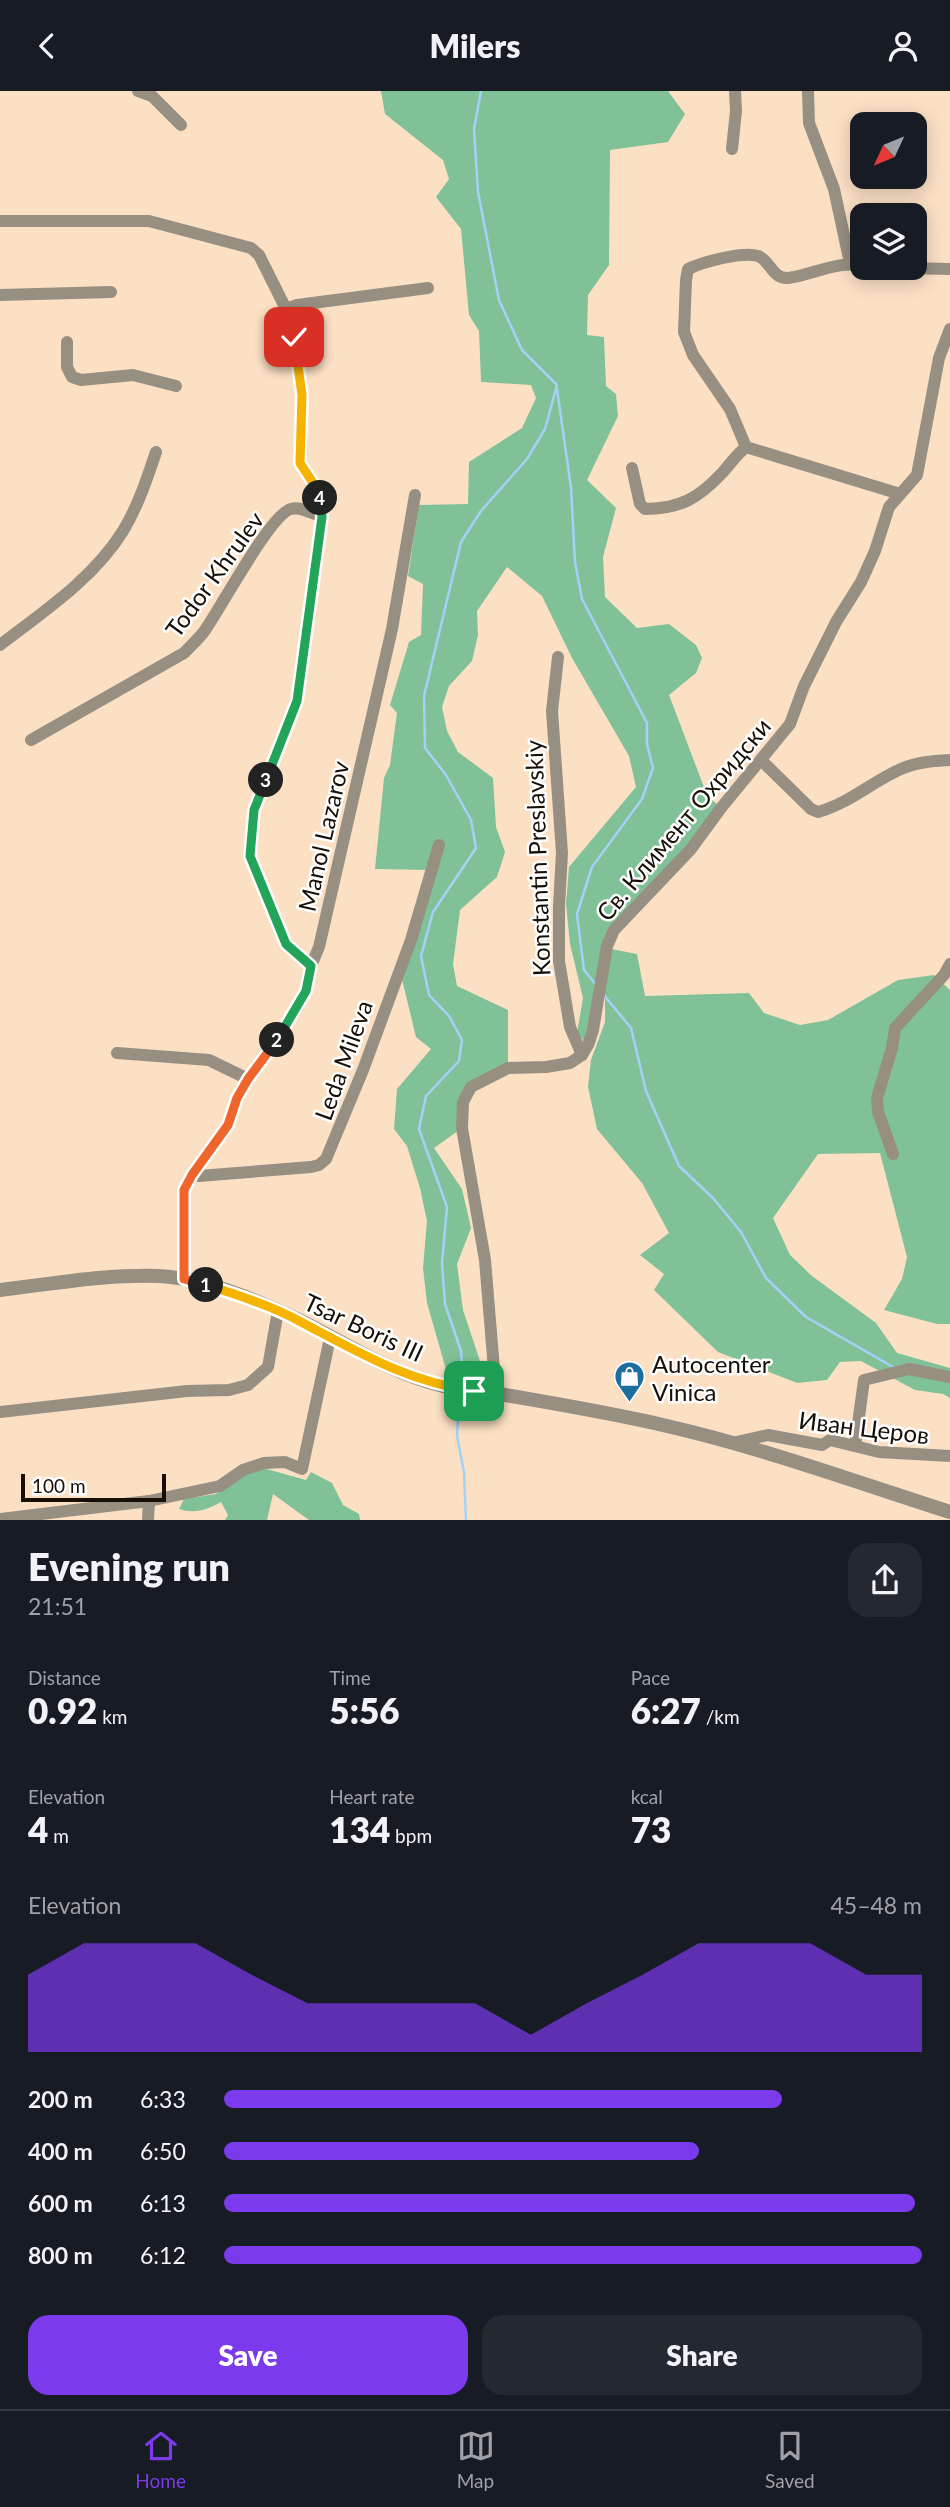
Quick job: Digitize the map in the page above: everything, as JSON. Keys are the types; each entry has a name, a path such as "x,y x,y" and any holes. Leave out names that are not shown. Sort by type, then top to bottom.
{"street":[{"path":"138,91 152,96 181,125"},
{"path":"732,149 735,91"},
{"path":"808,91 809,123 834,189 850,244"},
{"path":"0,221 149,221 251,248 259,255 286,309 294,337 302,395 300,463 319,492 322,517 297,701 254,810 250,856 286,944 311,966"},
{"path":"746,447 730,409 693,355 684,332 688,269 701,264 757,255 774,273 785,278 850,265"},
{"path":"927,268 950,269"},
{"path":"286,309 297,305 428,288"},
{"path":"0,295 111,292"},
{"name":"Св. Климент Охридски","path":"582,1055 593,1030 607,946 614,930 691,849 790,724 804,686 836,622 861,582 875,551 889,507 917,475 939,358 950,329"},
{"path":"67,342 67,367 72,377 81,380 133,375 176,386"},
{"path":"632,468 641,508 667,508 692,499 722,474 746,447"},
{"path":"746,447 900,494"},
{"path":"0,645 59,599 103,557 122,533 139,502 156,452"},
{"name":"Manol Lazarov","path":"184,1279 184,1190 228,1125 237,1098 248,1079 296,1010 306,991 311,966 319,947 392,629 415,495"},
{"name":"Todor Khrulev","path":"30,740 184,653 203,632 272,526 285,512 291,508 322,517"},
{"name":"Konstantin Preslavskiy","path":"558,657 552,711 562,853 559,961 570,1027 582,1055"},
{"path":"761,760 811,809 818,812 901,769 920,762 950,760"},
{"name":"Leda Mileva","path":"192,1175 311,1167 326,1159 363,1070 411,940 439,845"},
{"path":"893,1154 878,1112 877,1098 895,1028 944,975 950,964"},
{"path":"117,1053 209,1061 248,1079"},
{"path":"496,1394 485,1260 462,1128 463,1102 471,1087 508,1068 570,1063 582,1055"},
{"name":"Tsar Boris III","path":"0,1290 113,1278 158,1276 184,1279 278,1311 401,1373 444,1387 667,1426 814,1466 950,1512"},
{"path":"0,1412 187,1391 229,1390 248,1385 268,1367 278,1311"},
{"path":"0,1518 149,1501 220,1486 243,1470 264,1463 285,1462 302,1469 330,1338"},
{"path":"855,1446 864,1380 903,1371 950,1377"},
{"name":"Иван Церов","path":"732,1443 768,1435 822,1444 830,1440 879,1452 950,1456"},
{"path":"148,1520 149,1501"}],"green space":[{"path":"381,91 668,91 685,114 668,142 610,150 609,265 588,295 587,335 604,337 606,386 616,394 618,416 587,480 616,508 603,557 605,597 637,628 669,624 696,645 702,658 696,673 669,695 707,795 721,808 614,930 588,1045 577,1033 583,998 570,944 566,904 569,867 636,787 629,756 572,658 542,596 507,567 477,611 478,635 472,661 449,686 442,707 447,731 458,752 493,778 496,827 505,852 497,877 460,910 453,964 457,986 508,1010 508,1068 471,1087 462,1128 434,1148 462,1189 471,1228 457,1264 463,1310 481,1364 482,1384 449,1380 427,1303 423,1268 427,1221 420,1188 407,1146 394,1129 397,1089 431,1049 416,1037 399,967 430,870 375,869 384,778 390,765 397,713 390,705 409,642 421,635 423,584 408,576 419,505 468,504 469,462 522,428 536,398 531,385 481,382 479,331 469,315 461,229 436,197 449,179 443,160 385,114"},
{"path":"611,949 637,954 645,996 749,993 764,1013 800,1025 828,1020 898,980 934,975 950,990 950,1324 937,1324 884,1310 902,1279 907,1257 880,1153 818,1154 773,1218 790,1255 812,1276 876,1323 897,1353 950,1368 950,1398 943,1394 915,1390 861,1361 840,1362 827,1380 797,1383 718,1352 654,1290 664,1274 640,1255 669,1233 642,1183 597,1129 588,1087 591,1060 605,1022 605,975"},
{"path":"263,1468 306,1480 311,1472 332,1483 343,1505 359,1514 360,1520 309,1520 273,1494 267,1520 225,1520 228,1515 221,1502 201,1510 179,1509 184,1499 216,1494 244,1474"}],"waterway":[{"path":"463,1376 461,1351 445,1304 442,1263 447,1207 419,1129 426,1096 459,1061 462,1040 449,1016 429,995 421,956 433,912 476,848 471,820 446,775 425,748 424,696 461,542 481,511 527,459 545,429 557,385 522,350 499,300 478,192 474,129 481,91"},
{"path":"557,389 571,488 575,562 582,599 647,723 647,744 653,768 642,799 592,867 577,914 584,970 597,986"},
{"path":"603,994 631,1028 646,1091 679,1166 713,1198 741,1232 766,1278 806,1317 893,1367"},
{"path":"459,1403 457,1436 464,1472 466,1520"}],"place":[{"name":"Autocenter Vinica","path":"629,1404"}],"route":[{"path":"294,337 302,395 300,463 319,492 322,517 297,701 254,810 250,856 286,944 311,966 306,991 296,1010 248,1079 237,1098 228,1125 184,1190 184,1279 248,1299 300,1321 401,1373 444,1387 474,1391"}]}
